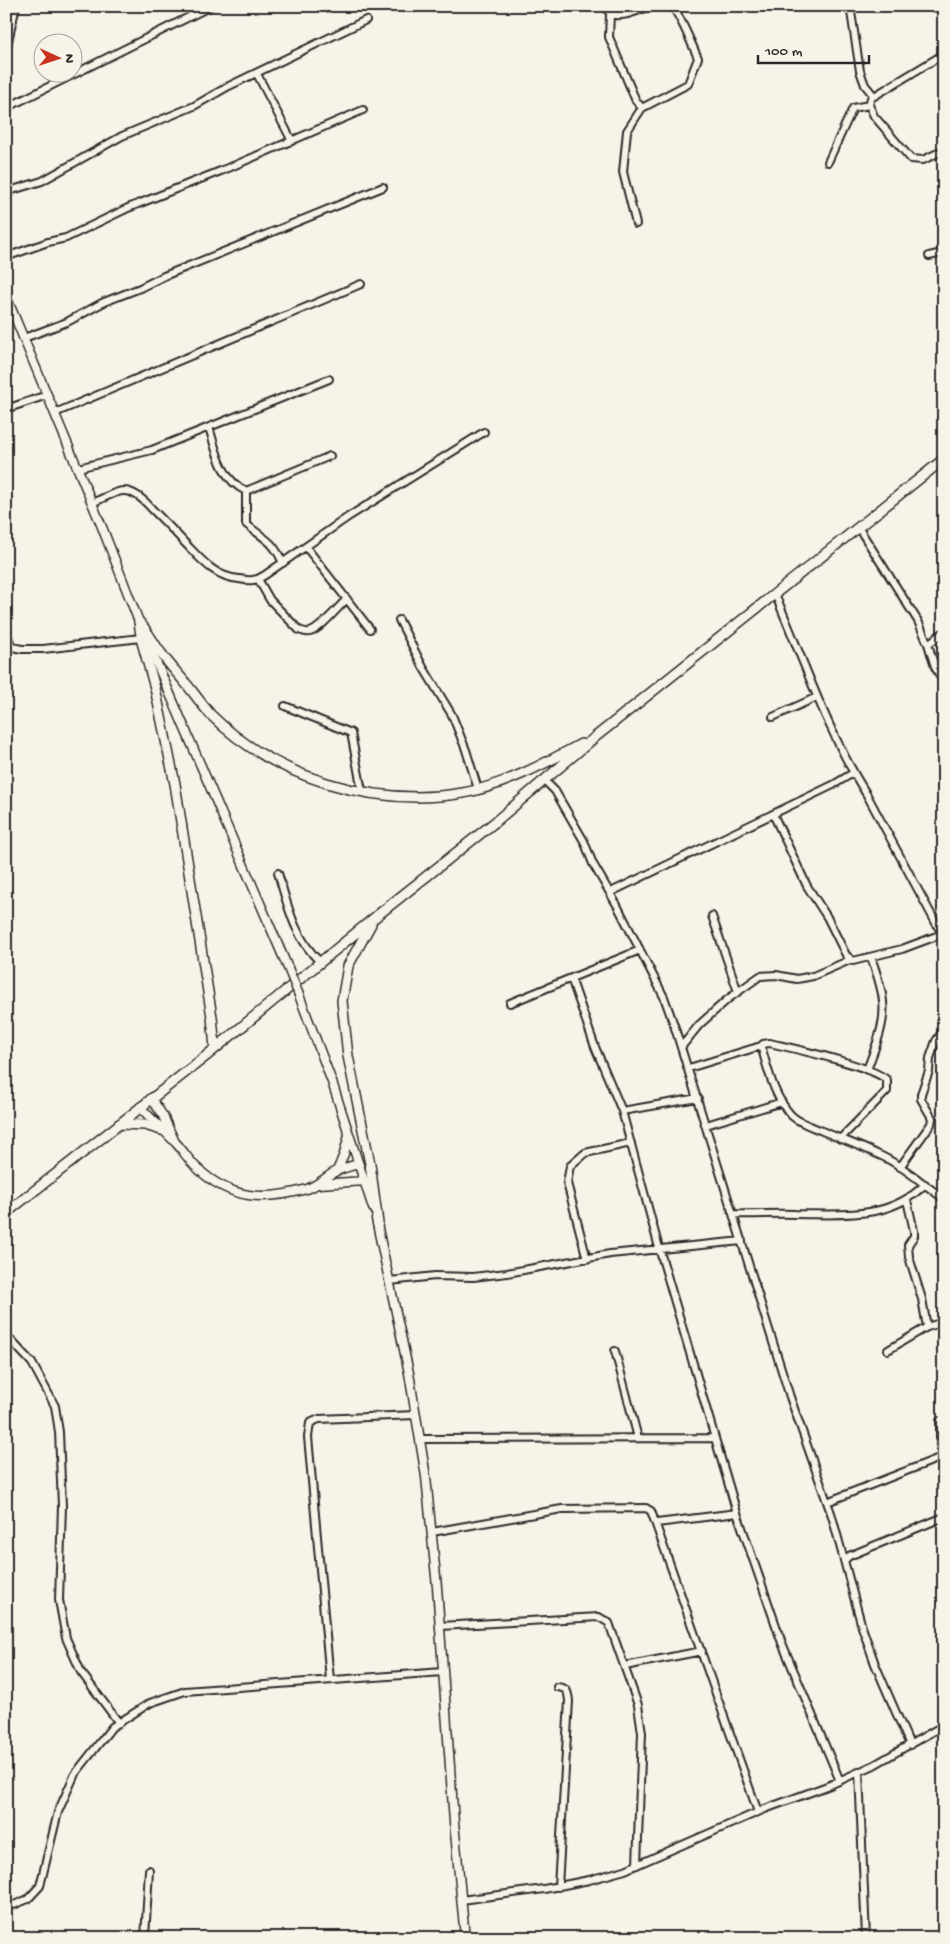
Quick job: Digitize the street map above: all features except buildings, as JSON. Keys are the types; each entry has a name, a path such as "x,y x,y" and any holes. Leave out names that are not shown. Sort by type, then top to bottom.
{"main road":[{"path":"6,1213 215,1048 545,781 594,738 858,527 943,462"},
{"path":"139,622 141,638 155,688 175,784 212,1017 215,1048"},
{"path":"139,622 160,652 211,714 247,745 273,761 324,782 362,791 392,795 436,796 464,793 514,777 594,738"},
{"path":"378,1223 370,1164 348,1056 342,1001 348,966 368,928 379,914"},
{"path":"118,1124 145,1125 161,1130"}],"street":[{"path":"6,50 16,6"},
{"path":"6,108 211,6"},
{"path":"605,6 610,14 609,37 636,101 642,108"},
{"path":"610,14 615,16 629,14 651,6"},
{"path":"636,224 623,172 628,131 642,108 688,84 698,58 678,14 672,6"},
{"path":"851,12 860,71 865,85 874,96"},
{"path":"6,192 42,181 122,136 194,106 366,20"},
{"path":"944,54 871,98 868,105 870,110 911,159 924,160 944,150"},
{"path":"257,74 292,141"},
{"path":"828,162 854,108 868,105"},
{"path":"6,257 48,242 66,238 128,208 363,110"},
{"path":"24,338 67,322 104,302 164,276 383,188"},
{"path":"929,256 944,250"},
{"path":"54,413 361,284"},
{"path":"6,296 78,468 139,622 299,995 332,1082 378,1223 409,1373 432,1532 465,1938"},
{"path":"78,468 152,450 329,379"},
{"path":"6,409 47,396"},
{"path":"209,427 221,468 241,488 246,490 330,456"},
{"path":"92,503 105,499 119,491 133,493 147,503 201,561 211,569 229,578 250,581 258,579 355,512 484,432"},
{"path":"246,490 246,524 270,541 276,548 283,563"},
{"path":"858,527 921,626 934,667 944,683"},
{"path":"306,547 370,629"},
{"path":"258,579 270,600 299,630 305,632 310,632 317,628 347,598"},
{"path":"682,1046 699,1025 760,976 776,975 797,979 813,976 850,960 853,961 902,949 943,936 867,794 853,773 816,697 775,594"},
{"path":"399,620 423,667 452,715 466,750 478,789"},
{"path":"6,632 12,647 22,649 43,649 141,638"},
{"path":"928,644 944,632"},
{"path":"773,716 816,697"},
{"path":"285,706 351,733 362,791"},
{"path":"610,892 833,785 853,773"},
{"path":"545,781 555,790 584,841 593,864 610,892 664,997 689,1068 790,1397 827,1502 865,1637 910,1745"},
{"path":"773,814 807,886 827,917 850,960"},
{"path":"278,873 293,921 307,949 320,962"},
{"path":"712,916 738,992"},
{"path":"510,1003 640,950"},
{"path":"867,1070 882,1022 884,1004 880,983 871,957"},
{"path":"571,978 594,1047 622,1110 659,1248 737,1513 782,1642 840,1781"},
{"path":"900,1167 931,1124 932,1118 921,1099 921,1094 930,1071 930,1058 936,1042 944,1029"},
{"path":"689,1068 770,1043 867,1070 887,1080 887,1090 840,1139"},
{"path":"761,1046 782,1102 792,1116 800,1122 876,1153 900,1167 944,1199"},
{"path":"151,1098 166,1122 175,1142"},
{"path":"622,1110 698,1098"},
{"path":"706,1125 782,1102"},
{"path":"140,1107 211,1181 225,1189 246,1196 266,1197 319,1184 365,1181"},
{"path":"337,1171 349,1135"},
{"path":"587,1259 569,1196 567,1184 570,1166 585,1153 631,1143"},
{"path":"319,1184 337,1171 358,1164"},
{"path":"734,1214 863,1214 896,1205 906,1200 925,1184"},
{"path":"906,1200 914,1231 914,1236 908,1245 909,1257 922,1299 927,1327"},
{"path":"390,1281 435,1276 473,1277 507,1273 610,1254 742,1241"},
{"path":"888,1350 927,1327 944,1322"},
{"path":"6,1335 32,1363 55,1406 59,1432 62,1506 59,1600 66,1638 81,1672 118,1723"},
{"path":"615,1351 638,1438"},
{"path":"330,1680 308,1437 310,1423 320,1419 416,1415"},
{"path":"940,1421 944,1467"},
{"path":"420,1439 715,1438"},
{"path":"827,1502 942,1458"},
{"path":"432,1532 562,1509 646,1508 651,1511 758,1812"},
{"path":"657,1524 737,1513"},
{"path":"844,1561 849,1556 944,1517"},
{"path":"440,1626 599,1617 609,1623 638,1705 642,1733 637,1865"},
{"path":"625,1666 702,1651"},
{"path":"6,1903 14,1904 28,1899 40,1886 58,1812 75,1774 112,1728 150,1703 185,1691 443,1672"},
{"path":"557,1687 568,1690 569,1701 558,1886"},
{"path":"461,1900 558,1886 616,1873 758,1812 840,1781 944,1725"},
{"path":"859,1772 866,1938"},
{"path":"145,1938 149,1870"}]}
